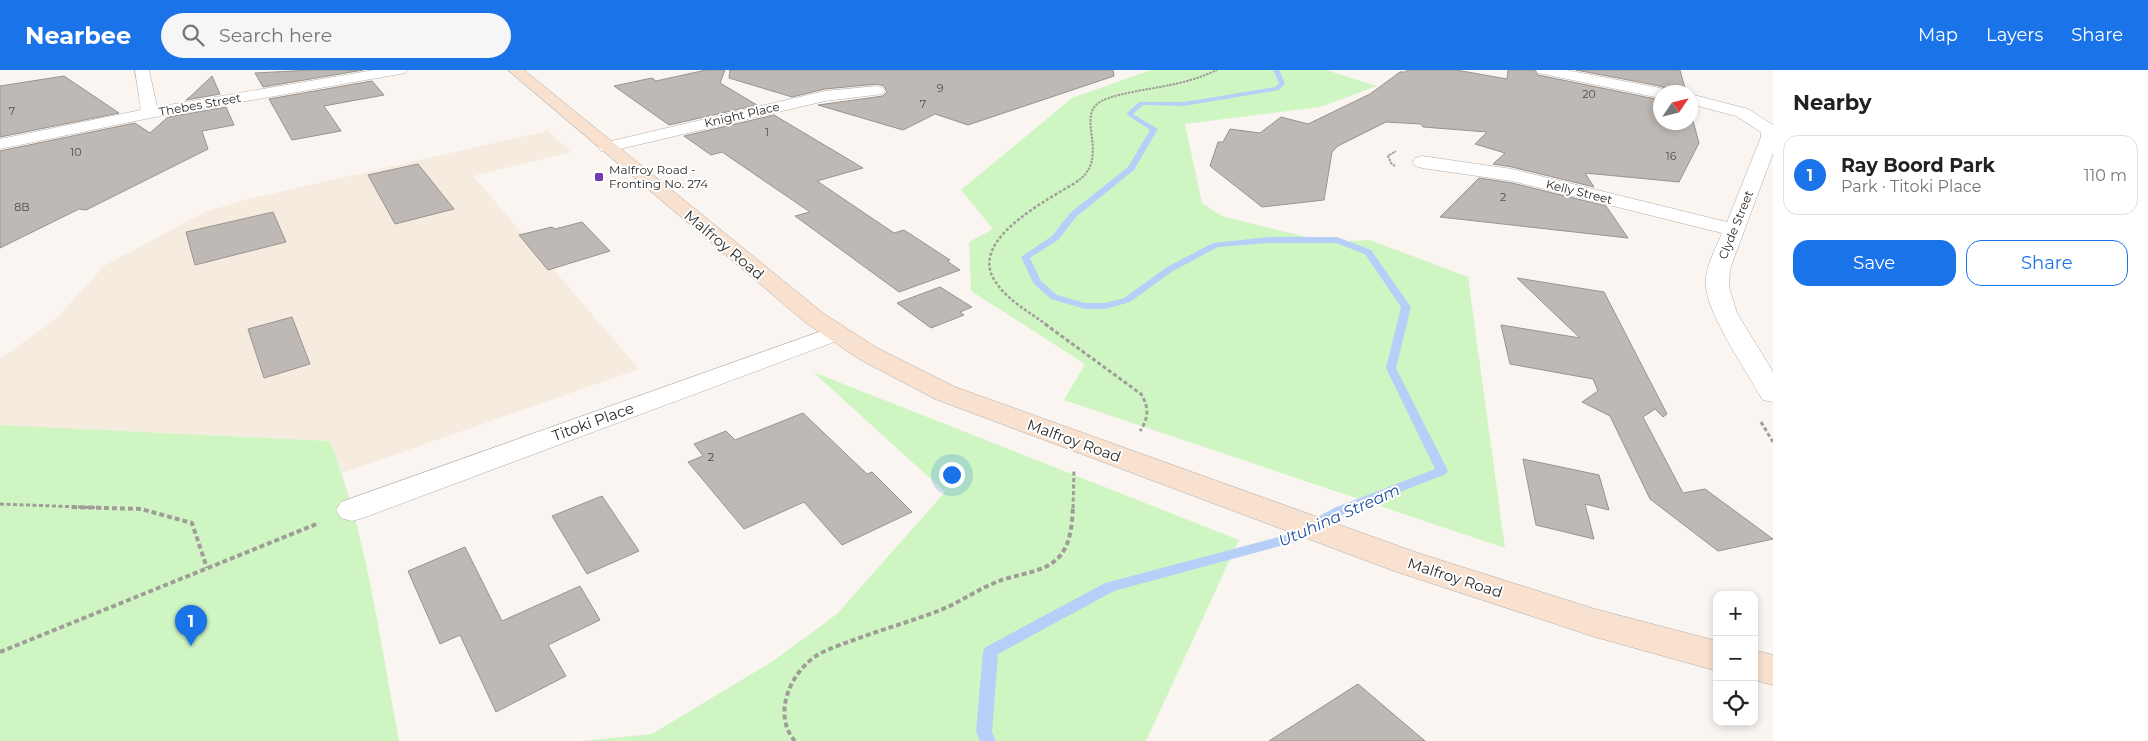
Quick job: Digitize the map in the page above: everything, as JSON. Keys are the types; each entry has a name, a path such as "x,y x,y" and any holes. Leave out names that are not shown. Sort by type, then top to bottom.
{"main road":[{"name":"Malfroy Road","path":"515,70 833,334 910,378 945,393 1406,562 1595,623 1713,655"},
{"path":"1758,667 1773,670"}],"street":[{"path":"142,70 150,113"},
{"name":"Thebes Street","path":"0,144 150,113 400,70"},
{"path":"1544,70 1653,92"},
{"name":"Knight Place","path":"607,147 825,96 877,91"},
{"name":"Clyde Street","path":"1698,101 1744,113 1760,121 1769,130 1770,137 1735,230 1718,269 1717,287 1725,313 1773,394"},
{"name":"Kelly Street","path":"1422,162 1512,175 1735,230"},
{"name":"Titoki Place","path":"352,510 833,334"}],"path":[{"path":"1139,433 1149,414 1147,403 1141,394 1009,297 994,279 989,267 989,255 995,244 1010,226 1087,174 1094,156 1091,124 1092,111 1097,104 1116,96 1158,88 1217,70"},
{"path":"795,741 789,735 782,721 783,707 799,674 814,657 880,630 951,606 1001,580 1051,564 1060,556 1070,536 1075,463"},
{"path":"0,504 141,509 192,523 207,568"},
{"path":"0,652 352,510"}],"shaded area":[{"path":"548,131 571,152 473,176 639,369 342,473 330,441 0,425 0,359 57,318 104,266 205,212 248,199"}],"green space":[{"path":"1151,70 1326,70 1377,86 1320,107 1185,124 1202,203 1222,216 1327,242 1370,240 1468,277 1505,548 1064,400 1085,364 971,291 969,242 993,229 961,190 1072,98"},
{"path":"813,372 1239,540 1146,741 582,741 652,734 773,661 837,614 945,492"},
{"path":"0,425 330,441 343,477 363,551 379,627 399,741 0,741"}],"building":[{"path":"363,70 263,87 255,73"},
{"path":"706,70 725,70 720,83 757,105 669,125 614,86 652,78 656,81"},
{"path":"730,70 1113,70 1114,76 968,125 935,114 903,130 818,105 883,96 887,92 884,86 877,84 825,89 792,97 729,78"},
{"path":"1408,70 1456,70 1507,79 1508,70 1534,70 1538,75 1653,99 1653,130 1695,130 1699,143 1679,182 1585,173 1594,187 1493,164 1505,153 1475,144 1487,132 1386,122 1338,146 1332,152 1324,200 1262,207 1210,166 1218,142 1223,142 1230,129 1260,133 1281,117 1308,124 1370,94 1400,72"},
{"path":"1576,70 1680,70 1684,85 1655,85"},
{"path":"64,76 119,113 0,137 0,86"},
{"path":"212,76 220,94 186,100 191,96"},
{"path":"372,81 384,95 324,106 341,131 292,140 269,99"},
{"path":"226,107 234,125 202,131 208,149 86,210 79,209 0,248 0,151 135,123 150,133 168,117"},
{"path":"774,115 863,168 817,181 894,233 904,230 950,260 947,261 960,270 899,292 795,216 810,212 722,152 711,155 684,136"},
{"path":"418,164 454,209 395,224 368,175"},
{"path":"1479,178 1512,183 1606,206 1628,238 1440,217"},
{"path":"273,212 286,242 195,265 186,232"},
{"path":"582,222 610,251 548,270 519,235 552,227 555,229"},
{"path":"1517,278 1604,292 1667,414 1663,417 1655,409 1643,417 1683,493 1705,489 1773,539 1718,551 1650,499 1610,416 1582,402 1598,391 1593,379 1510,364 1501,325 1580,338"},
{"path":"940,287 972,307 960,312 964,315 931,328 897,303"},
{"path":"292,317 310,364 264,378 248,329"},
{"path":"803,413 867,474 872,472 912,512 842,545 804,502 744,529 688,462 703,456 694,444 726,431 735,440"},
{"path":"1523,459 1599,475 1609,510 1585,504 1594,539 1536,525"},
{"path":"602,496 639,551 587,574 552,516"},
{"path":"465,547 502,621 580,586 600,620 548,645 566,676 496,712 460,635 440,644 408,571"},
{"path":"1358,684 1425,741 1269,741"}],"waterway":[{"name":"Utuhina Stream","path":"988,741 984,732 991,651 1110,587 1290,539 1339,511 1442,471 1391,368 1406,307 1368,252 1337,240 1269,240 1216,245 1170,269 1127,300 1105,306 1085,306 1054,297 1037,282 1025,257 1055,238 1073,215 1131,168 1154,129 1129,114 1141,103 1184,104 1277,89 1282,83 1276,70"}],"place":[{"name":"Malfroy Road - Fronting No. 274","path":"599,177"},
{"name":"Ray Boord Park","path":"191,646"}]}
